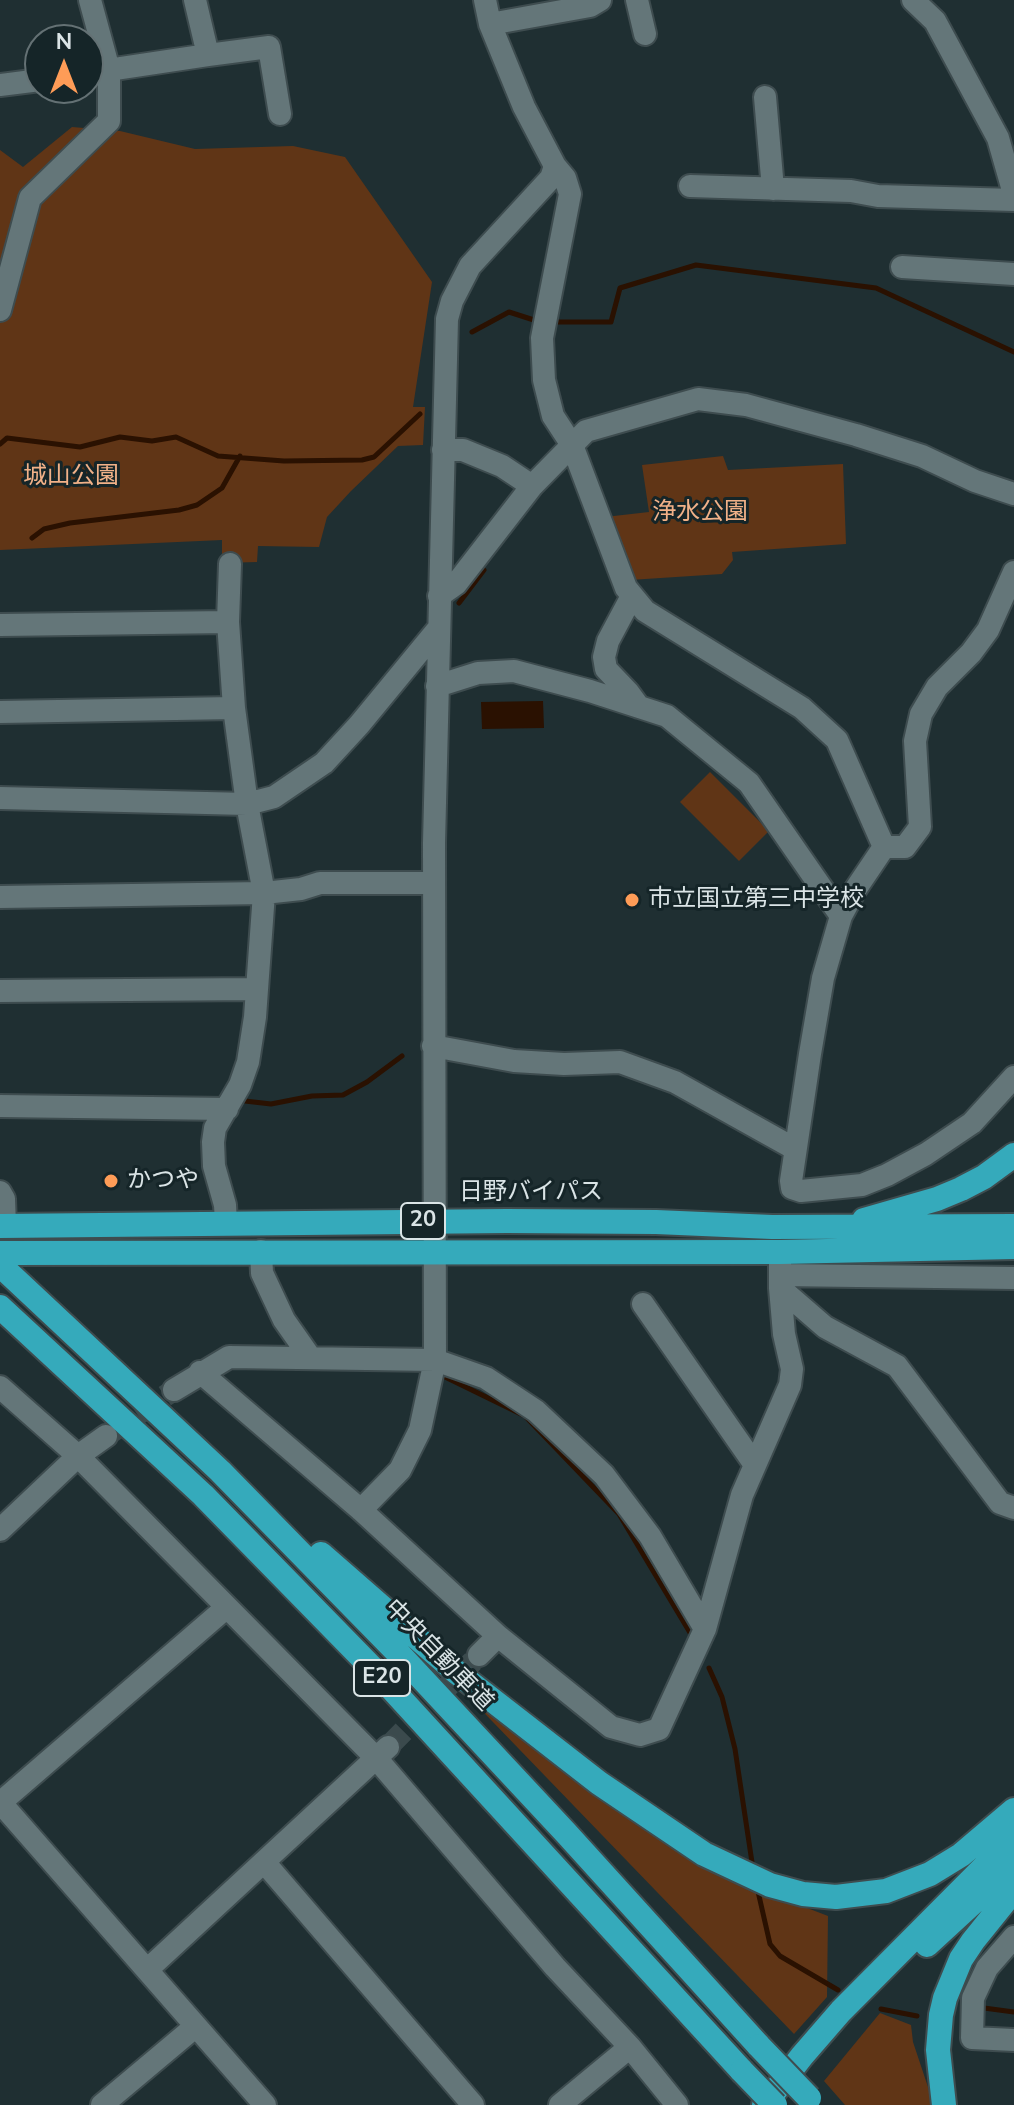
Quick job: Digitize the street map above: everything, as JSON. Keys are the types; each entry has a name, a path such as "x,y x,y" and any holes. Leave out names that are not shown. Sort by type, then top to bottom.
{"highway":[{"path":"846,1226 949,1194 984,1177 1014,1155"},
{"name":"日野バイパス","path":"2,1226 433,1221 641,1222 772,1227 1014,1226"},
{"name":"20","path":"0,1261 261,1251 433,1251 780,1272 1014,1247"},
{"name":"中央自動車道","path":"0,1261 220,1471 411,1666 812,2102"},
{"name":"E20","path":"0,1307 203,1495 369,1664 775,2105"},
{"path":"220,1471 455,1671 587,1773 693,1847 741,1873 803,1894 836,1897 886,1891 941,1868 1014,1810"},
{"path":"764,2105 841,2011 1014,1837"},
{"path":"783,2105 837,2037 921,1951 1014,1865"},
{"path":"944,2105 938,2050 945,1998 961,1959 1014,1890"}],"street":[{"path":"90,0 93,24"},
{"path":"195,0 208,55"},
{"path":"485,0 490,24 524,107 555,166 565,178 570,194 542,338 544,380 553,416 572,445 626,588 645,611 802,708 837,740 884,847"},
{"path":"490,24 590,6 600,0"},
{"path":"637,0 645,34"},
{"path":"690,186 851,191 878,196 1014,197 1006,136 935,21 913,0"},
{"path":"104,70 269,47 280,114"},
{"path":"0,85 24,82"},
{"path":"0,310 30,198 109,121 104,96"},
{"path":"765,97 773,189"},
{"path":"361,1510 400,1470 414,1443 420,1430 435,1360 434,883 447,319 452,301 470,266 551,178 555,166"},
{"path":"902,267 1014,274"},
{"path":"439,596 456,584 532,486 586,431 698,399 746,405 856,435 922,456 975,481 1014,494"},
{"path":"443,450 463,450 502,466 532,486"},
{"path":"226,1223 225,1205 214,1166 215,1128 240,1085 248,1062 255,1017 264,893 247,804 234,708 228,622 230,564"},
{"path":"884,847 905,847 920,827 915,741 921,714 937,687 971,653 988,630 1014,572"},
{"path":"632,596 608,641 604,657 606,669 639,707"},
{"path":"0,625 228,622"},
{"path":"0,798 247,804 274,797 324,763 438,629"},
{"path":"437,686 478,673 514,671 667,716 749,783 841,916"},
{"path":"0,712 234,708"},
{"path":"884,847 841,916 823,978 795,1149 792,1188 801,1191 862,1185 887,1175 949,1140 972,1123 1014,1077"},
{"path":"0,897 264,893 301,889 320,883 434,883"},
{"path":"0,991 256,989"},
{"path":"433,1046 514,1061 564,1064 620,1062 675,1082 795,1149"},
{"path":"0,1106 227,1109"},
{"path":"0,1192 4,1199 2,1226"},
{"path":"261,1251 262,1273 278,1308 310,1357"},
{"path":"780,1272 1014,1278"},
{"path":"200,1372 361,1510 498,1636 611,1727 640,1735 659,1729 705,1629 742,1495 790,1385 792,1369 784,1334 780,1272"},
{"path":"780,1272 825,1327 897,1366 1000,1503 1014,1508"},
{"path":"643,1304 755,1465"},
{"path":"174,1390 229,1357 435,1360 486,1378 536,1411 604,1475 650,1536 705,1629"},
{"path":"0,1387 78,1456 227,1607 382,1753 555,1967 630,2047 677,2105"},
{"path":"0,1530 78,1456 106,1436"},
{"path":"227,1607 0,1803 265,2105"},
{"path":"479,1655 498,1636"},
{"path":"147,1970 382,1753"},
{"path":"264,1862 473,2105"},
{"path":"1014,1937 1006,1957 987,1968 973,1998 972,2038 1014,2040"},
{"path":"102,2105 196,2026"},
{"path":"560,2105 630,2047"}],"green space":[{"name":"城山公園","path":"72,127 120,131 195,149 293,146 345,157 432,282 413,407 425,407 423,445 398,446 351,491 327,517 319,547 258,546 257,562 222,563 222,540 0,550 0,150 23,167"},
{"name":"浄水公園","path":"723,456 728,470 843,464 846,544 732,552 733,560 722,574 630,580 605,517 649,512 642,465"},
{"path":"710,772 769,831 739,861 680,802"},
{"path":"464,1692 750,1886 828,1916 827,1997 794,2034"},
{"path":"880,2013 911,2025 913,2042 934,2105 845,2105 824,2081"}],"shaded area":[{"path":"543,701 544,728 482,729 481,702"}],"waterway":[{"path":"554,322 611,322 620,288 696,265 876,288 1014,352"},
{"path":"472,332 509,312 537,321"},
{"path":"0,444 7,438 80,447 120,437 152,441 176,437 218,456 284,461 362,460 374,457 420,414"},
{"path":"32,538 44,529 70,523 179,510 197,505 222,488 240,456"},
{"path":"459,603 484,570"},
{"path":"245,1101 271,1104 312,1096 343,1095 402,1056"},
{"path":"443,1376 525,1416 619,1514 692,1636"},
{"path":"709,1668 722,1697 735,1749 753,1869"},
{"path":"757,1887 770,1944 780,1956 838,1990"},
{"path":"984,2008 1014,2012"},
{"path":"881,2009 917,2016"}],"tunnel":[{"path":"110,1433 174,1390"},
{"path":"388,1747 479,1655"}],"place":[{"name":"市立国立第三中学校","path":"632,900"},
{"name":"かつや","path":"111,1181"}]}
